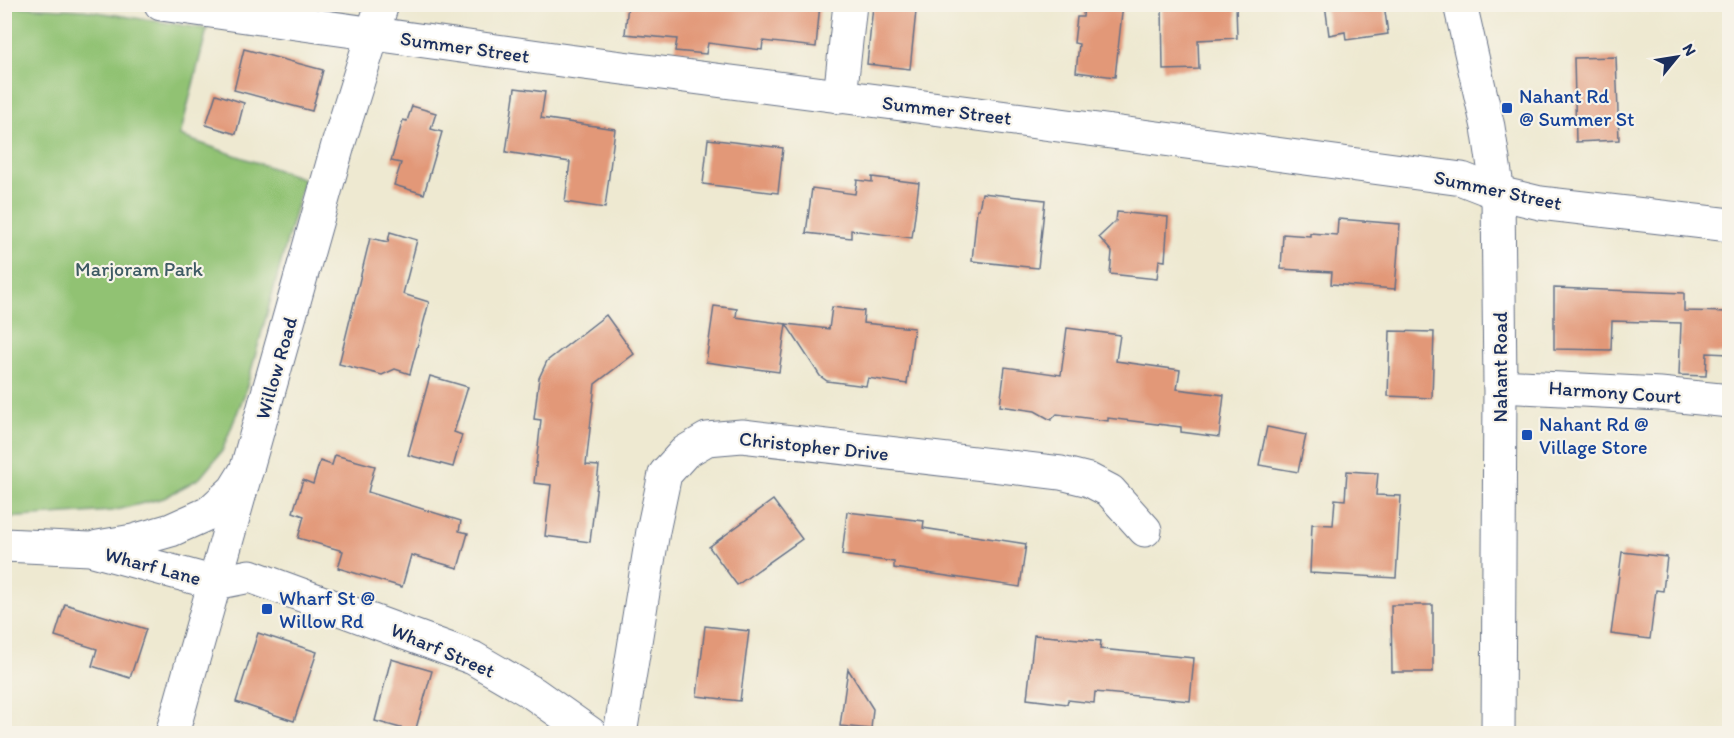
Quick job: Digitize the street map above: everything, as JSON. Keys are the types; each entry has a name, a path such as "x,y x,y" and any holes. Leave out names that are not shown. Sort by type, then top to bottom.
{"street":[{"name":"Summer Street","path":"161,4 377,19 840,97 1462,179 1498,193 1540,203 1730,225"},
{"path":"840,97 850,4"},
{"name":"Nahant Road","path":"1460,4 1488,127 1498,193 1500,386 1498,734"},
{"name":"Willow Road","path":"172,734 338,145 377,19"},
{"name":"Harmony Court","path":"1500,386 1660,394 1730,401"},
{"name":"Christopher Drive","path":"620,734 651,542 665,474 685,452 707,439 742,436 1061,473 1089,480 1110,491 1145,530"},
{"name":"Wharf Lane","path":"90,549 162,533 209,513 234,490 247,470"},
{"name":"Wharf Lane","path":"4,545 90,549 215,583"},
{"name":"Wharf Street","path":"215,583 250,576 473,658 533,693 591,734"}],"green space":[{"name":"Marjoram Park","path":"4,6 84,10 207,29 180,136 304,179 245,393 222,451 200,478 164,498 112,511 5,518"}],"building":[{"path":"628,4 820,4 816,47 763,41 762,50 708,43 706,54 675,51 677,39 625,34"},
{"path":"1084,4 1123,4 1115,77 1076,72 1079,44 1074,43 1077,17 1083,17"},
{"path":"1162,4 1236,4 1237,38 1198,40 1199,69 1163,70"},
{"path":"1325,4 1384,4 1388,34 1346,40 1345,32 1329,35"},
{"path":"873,6 916,11 910,69 867,64"},
{"path":"244,49 323,70 312,111 234,90"},
{"path":"1616,57 1619,140 1576,142 1574,58"},
{"path":"515,88 545,92 541,118 615,129 605,208 565,202 570,162 506,152"},
{"path":"216,94 244,103 236,134 206,125"},
{"path":"412,106 436,113 431,129 442,132 424,194 394,185 401,163 391,161 403,120 407,121"},
{"path":"708,139 783,148 778,193 703,184"},
{"path":"872,177 919,183 912,238 851,230 851,238 806,233 812,188 855,194 857,180 872,182"},
{"path":"982,193 1045,200 1038,268 972,261 977,209 979,209"},
{"path":"1117,212 1168,217 1165,261 1159,260 1157,279 1110,274 1112,252 1099,237 1116,221"},
{"path":"1338,219 1400,224 1395,289 1331,284 1332,272 1281,269 1283,234 1337,235"},
{"path":"390,232 417,240 403,294 429,302 410,374 395,369 382,375 339,364 370,238 388,242"},
{"path":"1554,288 1684,293 1684,311 1730,312 1730,354 1707,353 1706,376 1679,375 1681,323 1612,321 1611,350 1554,349"},
{"path":"714,306 737,309 736,317 786,324 779,372 706,362"},
{"path":"832,307 864,311 863,323 914,328 907,384 868,378 866,386 827,381 820,376 786,324 829,329"},
{"path":"606,315 634,354 595,384 586,465 599,466 590,542 545,536 551,485 534,483 541,420 534,419 539,378 547,361"},
{"path":"1067,328 1120,335 1116,361 1180,370 1177,389 1224,395 1219,437 1181,432 1181,427 1108,418 1108,421 1057,414 1051,420 1035,411 1000,406 1005,367 1061,375"},
{"path":"1390,331 1434,332 1432,398 1388,396"},
{"path":"430,376 468,387 454,432 462,435 453,467 408,455"},
{"path":"1267,427 1306,435 1298,472 1259,465"},
{"path":"335,455 375,466 368,492 461,521 459,531 468,533 458,568 411,555 402,587 338,568 343,551 298,538 304,516 293,512 303,480 313,484 320,461 332,465"},
{"path":"1347,471 1378,473 1376,495 1401,496 1396,578 1310,573 1312,524 1333,525 1335,499 1345,500"},
{"path":"773,500 802,539 737,585 709,547"},
{"path":"847,512 924,521 923,528 1026,544 1020,587 894,568 894,562 842,555"},
{"path":"1622,552 1667,557 1663,591 1656,590 1650,639 1611,634"},
{"path":"65,604 146,629 130,678 92,666 97,649 55,636"},
{"path":"1391,605 1433,605 1433,672 1392,672"},
{"path":"705,626 749,631 740,701 697,696"},
{"path":"258,633 317,652 294,721 236,702"},
{"path":"1034,635 1101,641 1100,649 1194,658 1190,701 1095,692 1094,703 1068,700 1067,704 1027,699"},
{"path":"391,659 432,671 415,732 375,721"},
{"path":"848,669 873,709 871,729 840,726"}],"place":[{"name":"Nahant Rd @ Summer St","path":"1507,108"},
{"name":"Nahant Rd @ Village Store","path":"1527,435"},
{"name":"Wharf St @ Willow Rd","path":"267,609"}]}
